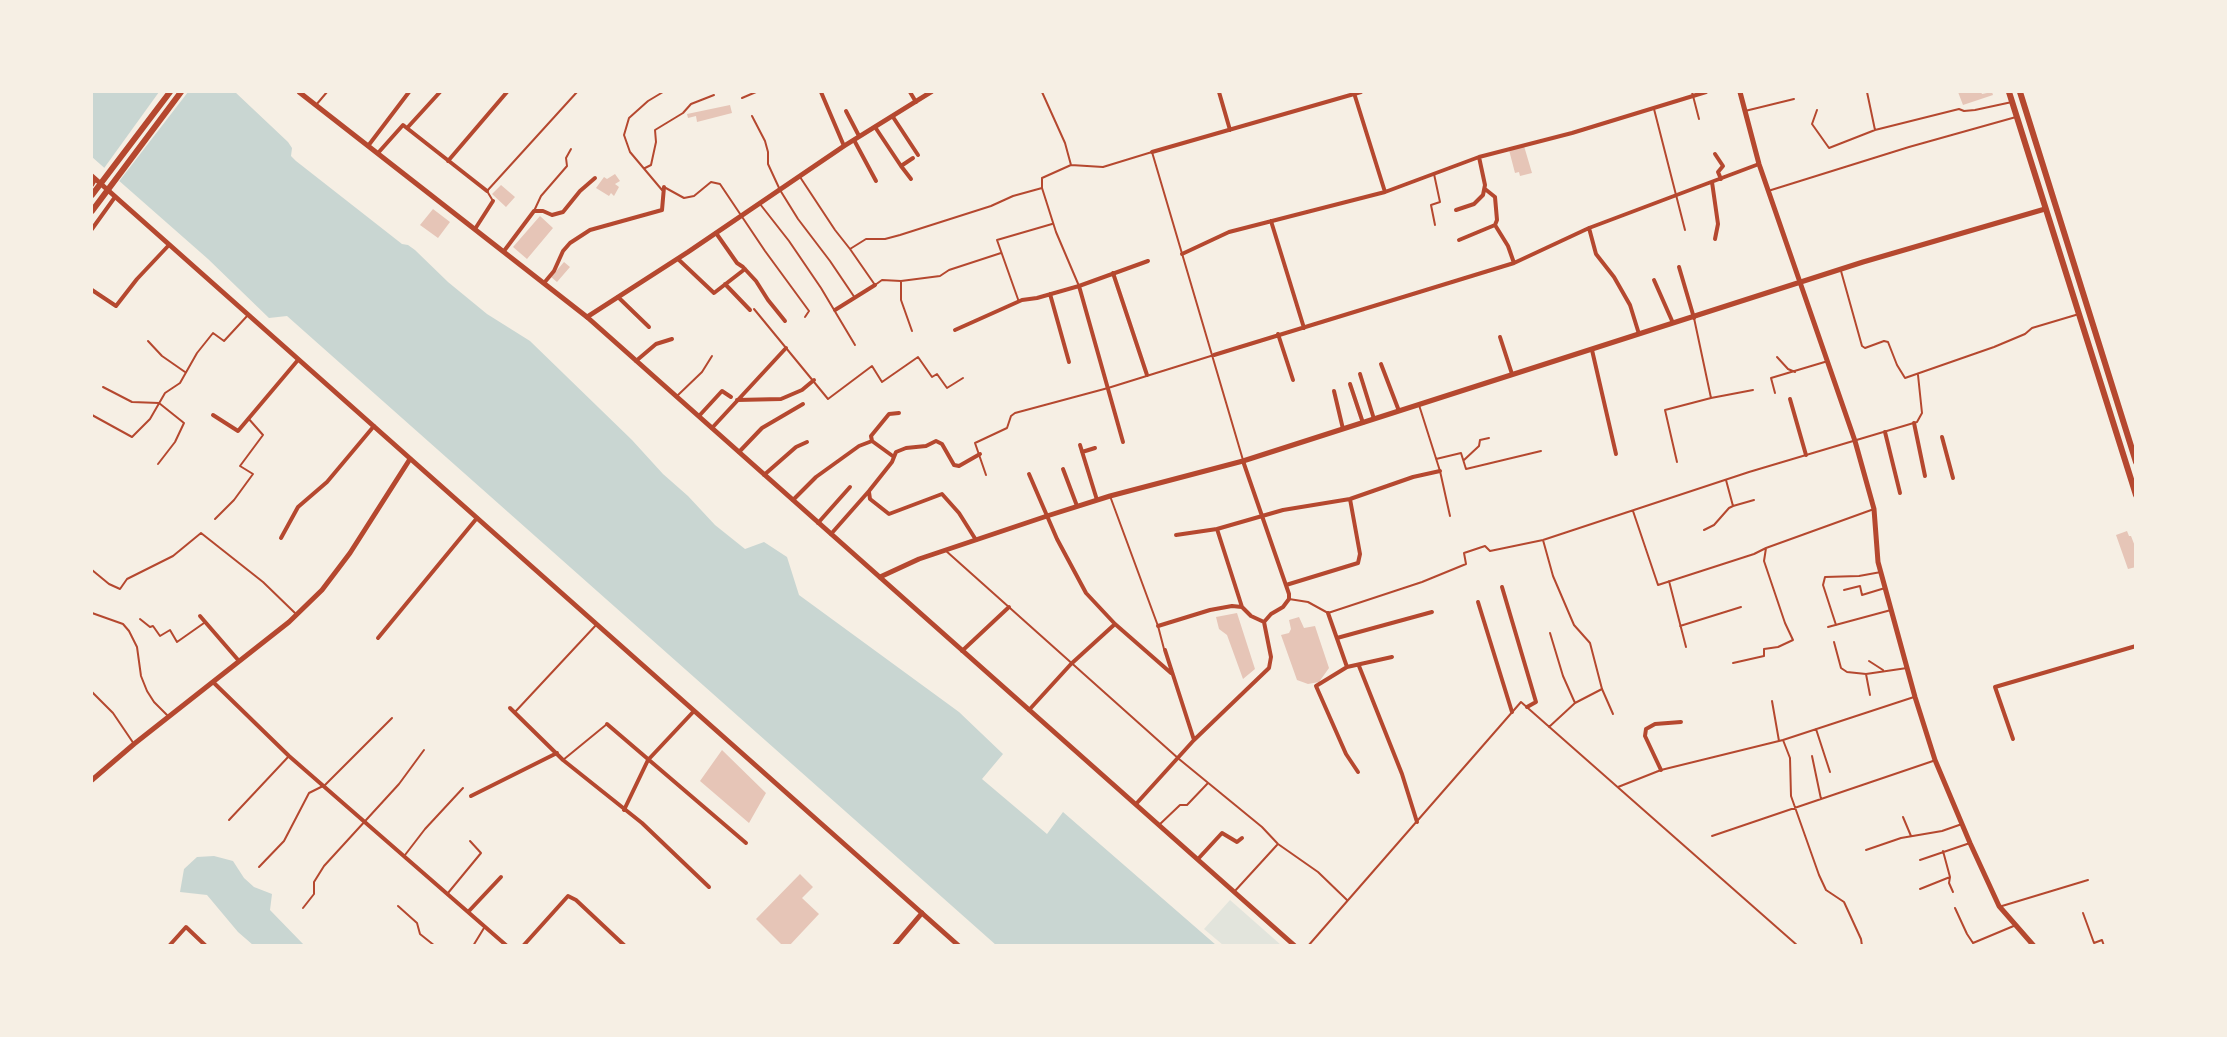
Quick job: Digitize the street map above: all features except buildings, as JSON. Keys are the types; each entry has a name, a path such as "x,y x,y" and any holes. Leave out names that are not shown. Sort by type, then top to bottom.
{"main road":[{"path":"92,195 170,92"},
{"path":"92,211 181,92"},
{"path":"2009,92 2136,495"},
{"path":"2020,92 2136,462"},
{"path":"2045,209 2056,206"}],"street":[{"path":"299,92 587,317 1295,945"},
{"path":"368,147 409,92"},
{"path":"408,127 440,92"},
{"path":"448,161 507,92"},
{"path":"821,92 844,146"},
{"path":"910,92 916,102"},
{"path":"587,317 844,146 931,92"},
{"path":"1219,92 1230,130"},
{"path":"1152,152 1358,92 1385,192"},
{"path":"1182,254 1229,232 1385,192 1479,157 1654,109 1693,93 1706,92"},
{"path":"1740,92 1759,164 1856,441 1874,509 1878,562 1935,760 1999,906 2034,945"},
{"path":"846,111 876,181"},
{"path":"893,117 918,155"},
{"path":"377,154 403,125 487,191"},
{"path":"875,127 911,179"},
{"path":"1714,154 1723,166 1718,172 1721,179"},
{"path":"1456,210 1474,204 1483,195 1479,157"},
{"path":"901,166 914,158"},
{"path":"1214,355 1514,263 1589,228 1759,164"},
{"path":"504,251 534,210 552,215 563,212 580,191 595,178"},
{"path":"93,180 116,197 959,945"},
{"path":"1712,182 1718,224 1715,239"},
{"path":"544,283 554,271 563,251 570,243 590,230 662,210 664,187"},
{"path":"1484,189 1495,197 1497,217 1495,225 1508,246 1514,263"},
{"path":"92,229 116,197"},
{"path":"475,229 493,201"},
{"path":"880,577 919,559 1077,506 1243,461 1799,283 2045,209"},
{"path":"1271,221 1304,328"},
{"path":"1459,240 1495,225"},
{"path":"1589,228 1596,254 1630,305 1639,335"},
{"path":"716,233 737,263 745,269 785,321"},
{"path":"92,292 116,306 137,279 169,245"},
{"path":"678,258 714,293 745,269"},
{"path":"955,330 1019,302 1079,286 1148,261"},
{"path":"1679,267 1694,318"},
{"path":"1113,273 1147,375"},
{"path":"1654,280 1673,324"},
{"path":"725,284 752,310"},
{"path":"835,310 875,285"},
{"path":"1079,286 1123,442"},
{"path":"1050,294 1069,362"},
{"path":"618,297 649,327"},
{"path":"1278,334 1293,380"},
{"path":"1500,337 1512,375"},
{"path":"636,361 656,344 672,339"},
{"path":"712,428 786,348"},
{"path":"1592,350 1616,454"},
{"path":"213,415 238,431 299,359"},
{"path":"1381,364 1399,411"},
{"path":"1360,374 1374,419"},
{"path":"737,400 780,399 802,390 814,380"},
{"path":"1350,384 1363,423"},
{"path":"1334,391 1343,429"},
{"path":"699,416 722,392 731,396"},
{"path":"1790,399 1806,455"},
{"path":"739,452 762,428 803,404"},
{"path":"894,457 872,441 871,436 889,414 899,413"},
{"path":"1914,423 1925,476"},
{"path":"281,538 298,507 327,482 375,426"},
{"path":"1885,432 1900,493"},
{"path":"1942,437 1953,478"},
{"path":"793,500 816,477 859,446 872,441"},
{"path":"831,534 869,491 896,452 906,448 926,446 936,441 942,444 954,465 959,466 980,454"},
{"path":"764,475 796,447 807,442"},
{"path":"1080,445 1097,500"},
{"path":"1082,452 1095,448"},
{"path":"92,780 297,615 322,590 350,553 410,459"},
{"path":"1243,461 1264,517 1289,599 1283,607 1271,614 1264,622"},
{"path":"1063,469 1077,506"},
{"path":"1176,535 1216,529 1283,510 1350,499 1413,477 1440,471"},
{"path":"1029,474 1073,571 1086,593 1115,624 1171,673"},
{"path":"818,523 850,487"},
{"path":"869,491 870,499 889,514 942,494 959,513 976,540"},
{"path":"1286,585 1358,563 1360,554 1350,499"},
{"path":"378,638 477,518"},
{"path":"1216,529 1242,607 1251,616 1264,622"},
{"path":"1502,587 1536,702 1527,707"},
{"path":"1478,603 1512,712"},
{"path":"1158,626 1210,610 1233,606 1242,607"},
{"path":"963,651 1009,607"},
{"path":"1336,638 1432,612"},
{"path":"1328,613 1347,667"},
{"path":"200,616 239,661"},
{"path":"1136,804 1194,740 1269,668 1271,657 1264,622"},
{"path":"1029,710 1071,664 1115,624"},
{"path":"2013,739 1995,687 2136,646"},
{"path":"1165,650 1194,740"},
{"path":"1358,772 1346,754 1316,687 1347,667 1392,657"},
{"path":"1359,666 1402,774 1417,822"},
{"path":"213,682 289,756 507,945"},
{"path":"510,708 563,759 642,823 709,886"},
{"path":"624,810 648,760 694,711"},
{"path":"1661,770 1645,736 1646,729 1655,724 1680,722"},
{"path":"607,723 746,843"},
{"path":"471,796 557,753"},
{"path":"1198,859 1222,833 1237,842 1242,838"},
{"path":"469,911 501,877"},
{"path":"523,945 568,896 576,900 625,945"},
{"path":"894,945 922,913"},
{"path":"170,945 186,927 206,945"}],"lane":[{"path":"316,105 327,92"},
{"path":"493,201 487,191 577,92"},
{"path":"663,92 648,101 629,118 624,135 630,152 662,190 664,187 684,198 694,196 711,182 720,184 809,312 805,317"},
{"path":"742,98 756,92"},
{"path":"1042,92 1065,143 1071,165"},
{"path":"1867,92 1875,130"},
{"path":"1693,93 1699,119"},
{"path":"645,168 651,165 656,142 655,130 683,114 692,104 714,95"},
{"path":"1745,111 1794,99"},
{"path":"1817,110 1812,124 1828,148 1875,130 1959,109 1975,110 2012,102"},
{"path":"1654,109 1685,230"},
{"path":"752,116 765,141 768,164 780,190 855,298"},
{"path":"1768,191 1909,147 2016,117"},
{"path":"534,210 541,196 567,166 566,158 571,149"},
{"path":"1079,286 1053,224 1042,188 1042,178 1071,165 1103,167 1152,152 1214,355 1243,461"},
{"path":"1434,174 1440,202 1431,205 1435,225"},
{"path":"800,176 875,285 882,280 901,281 940,276 949,270 1001,253"},
{"path":"850,249 866,239 885,239 1042,188"},
{"path":"759,204 789,241 835,310 855,345"},
{"path":"1019,302 997,240 1053,224"},
{"path":"1841,271 1862,346 1865,348 1884,341 1888,342 1905,378 1994,347 2025,334 2032,328 2079,314"},
{"path":"901,281 901,300 912,331"},
{"path":"752,310 828,399 872,366 882,382 918,357 932,377 937,374 947,388 963,378"},
{"path":"92,415 132,437 150,418 165,393 180,383 196,353 213,333 224,341 248,315"},
{"path":"1694,318 1711,398"},
{"path":"148,341 162,356 185,372"},
{"path":"986,475 975,443 1007,428 1011,416 1015,413 1108,388 1214,355"},
{"path":"676,396 702,372 712,356"},
{"path":"1777,357 1788,369 1795,372"},
{"path":"1775,393 1771,378 1828,361"},
{"path":"1289,599 1308,602 1328,613 1422,582 1466,564 1464,553 1485,546 1490,551 1543,540 1726,480 1917,422 1922,413 1918,375"},
{"path":"103,387 132,402 159,403 184,423 175,442 158,464"},
{"path":"1677,462 1665,410 1753,390"},
{"path":"1419,405 1440,471 1450,516"},
{"path":"215,519 234,500 253,474 240,466 263,435 248,418"},
{"path":"1464,460 1479,446 1480,440 1489,438"},
{"path":"1436,459 1461,453 1466,469 1541,451"},
{"path":"1726,480 1734,506"},
{"path":"1110,496 1165,650"},
{"path":"1704,530 1714,525 1729,508 1754,500"},
{"path":"1633,511 1658,585 1754,554 1874,509"},
{"path":"92,570 109,584 120,589 127,579 173,556 201,533 263,582 297,615"},
{"path":"1543,540 1553,576 1574,625 1590,643 1602,689 1613,714"},
{"path":"1733,663 1764,656 1764,649 1778,647 1793,640 1764,561 1766,548"},
{"path":"945,550 1179,759 1262,827 1278,844 1318,872 1347,900"},
{"path":"1836,624 1824,585 1825,577 1859,576 1881,572"},
{"path":"1669,581 1686,647"},
{"path":"1844,590 1860,586 1862,595 1886,588"},
{"path":"1680,626 1741,607"},
{"path":"1828,627 1892,610"},
{"path":"92,613 123,624 129,631 137,647 141,676 147,691 169,717"},
{"path":"140,618 150,627 153,626 160,636 170,630 177,642 205,622"},
{"path":"514,713 597,624"},
{"path":"1550,633 1563,676 1575,703"},
{"path":"1834,642 1841,668 1847,672 1866,674 1907,668"},
{"path":"1869,661 1883,670"},
{"path":"1866,674 1870,695"},
{"path":"1550,726 1575,703 1602,689"},
{"path":"92,692 113,713 134,744"},
{"path":"1618,787 1661,770 1783,740 1915,697"},
{"path":"1772,701 1779,741"},
{"path":"1308,945 1521,702 1798,945"},
{"path":"259,867 284,842 309,793 325,785 392,718"},
{"path":"563,759 607,723"},
{"path":"1816,729 1830,772"},
{"path":"1783,740 1790,758 1791,796 1818,875 1826,890 1844,902 1862,945"},
{"path":"303,908 314,894 314,882 324,866 399,784 424,750"},
{"path":"229,820 289,756"},
{"path":"1812,756 1821,799"},
{"path":"1712,836 1935,760"},
{"path":"1159,825 1180,805 1187,805 1208,782"},
{"path":"405,855 425,829 463,788"},
{"path":"1903,817 1911,836"},
{"path":"1866,850 1962,824"},
{"path":"448,893 481,853 470,841"},
{"path":"1920,860 1970,843"},
{"path":"1234,891 1278,844"},
{"path":"1944,851 1950,877 1949,883 1953,892"},
{"path":"1920,889 1950,877"},
{"path":"1999,906 2088,880"},
{"path":"398,906 417,923 420,934 435,945"},
{"path":"1955,908 1973,944 2016,926"},
{"path":"2083,913 2094,943 2102,940 2104,945"},
{"path":"473,945 486,926"}],"shaded area":[{"path":"92,92 235,92 288,142 292,148 291,156 296,161 402,244 415,250 448,282 487,314 530,341 715,525 745,549 764,542 787,557 799,595 959,712 1003,754 982,779 1047,834 1063,812 1216,945 996,945 287,316 269,318 208,259 92,157"},
{"path":"214,856 233,861 244,878 254,887 272,894 270,910 304,945 253,945 238,932 207,895 180,892 184,869 197,857"},
{"path":"1230,900 1281,945 1223,945 1204,929"}],"pier":[{"path":"159,92 188,92 117,184 102,171"}]}
